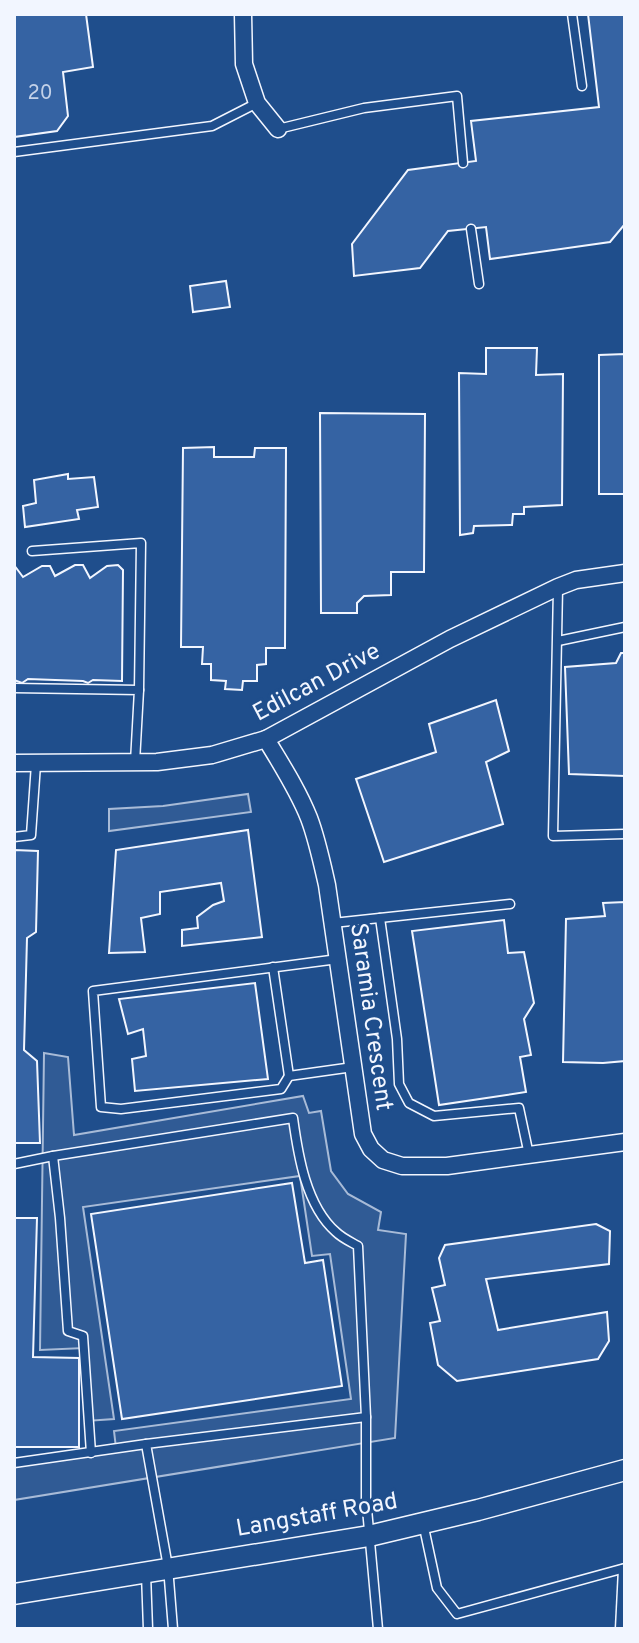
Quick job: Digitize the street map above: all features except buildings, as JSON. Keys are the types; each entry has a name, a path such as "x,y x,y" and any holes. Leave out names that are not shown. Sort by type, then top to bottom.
{"street":[{"path":"243,14 244,64 257,103 278,129"},
{"name":"Edilcan Drive","path":"14,763 135,763 212,755 266,739 450,639 558,587 576,580 625,573"},
{"name":"Saramia Crescent","path":"266,739 309,817 327,885 363,1134 371,1149 383,1160 402,1166 447,1166 625,1142"},
{"name":"Langstaff Road","path":"14,1594 369,1536 625,1470"}],"lane":[{"path":"572,14 582,86"},
{"path":"278,129 364,108 457,96 463,163"},
{"path":"14,152 212,126 257,103"},
{"path":"471,229 479,284"},
{"path":"32,551 141,543 135,763"},
{"path":"558,587 553,836 625,834"},
{"path":"558,641 625,627"},
{"path":"14,688 139,690"},
{"path":"14,837 31,835 36,764"},
{"path":"333,923 510,904"},
{"path":"380,918 397,1039 399,1084 409,1103 434,1116 519,1108 529,1155"},
{"path":"273,967 289,1076 281,1089 121,1109 101,1107 93,991 273,967 338,959"},
{"path":"289,1076 353,1067"},
{"path":"14,1164 293,1118 297,1150 312,1195 336,1232 358,1246 369,1536 378,1629"},
{"path":"53,1156 68,1331 83,1336 91,1453"},
{"path":"14,1463 366,1417"},
{"path":"146,1444 168,1567 173,1629"},
{"path":"423,1523 437,1588 457,1614 624,1569 620,1629"},
{"path":"146,1571 148,1629"}],"shaded area":[{"path":"248,794 251,812 109,831 109,809 163,806"},
{"path":"44,1053 68,1057 74,1135 303,1096 309,1113 321,1111 331,1171 348,1194 381,1212 378,1230 406,1234 395,1438 14,1500 14,1459 116,1448 114,1431 351,1399 330,1254 312,1256 300,1176 83,1207 114,1419 86,1421 84,1348 40,1350"}]}
